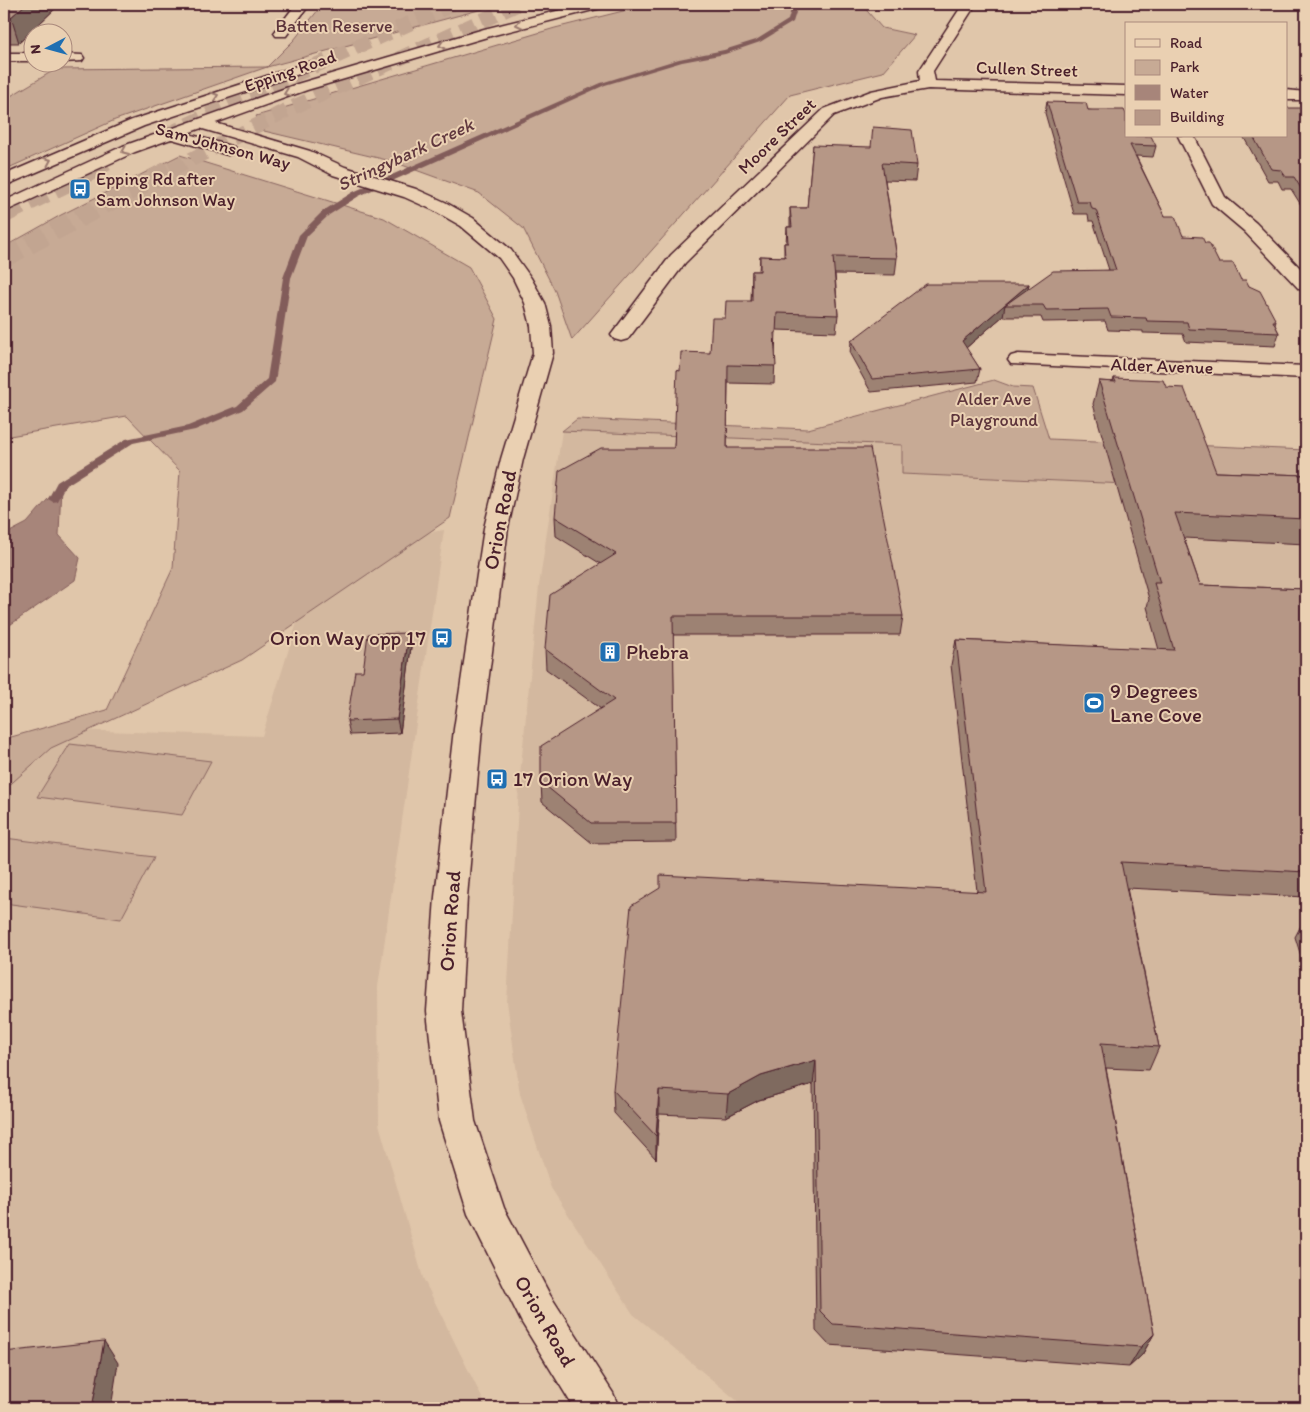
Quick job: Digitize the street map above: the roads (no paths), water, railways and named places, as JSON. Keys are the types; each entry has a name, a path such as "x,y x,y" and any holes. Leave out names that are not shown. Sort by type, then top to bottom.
{"street":[{"path":"281,33 303,4"},
{"name":"Epping Road","path":"4,207 129,149 369,66 489,32 600,4"},
{"path":"928,86 926,70 969,4"},
{"path":"4,57 22,57"},
{"name":"Epping Road","path":"4,181 169,111 324,61"},
{"name":"Moore Street","path":"621,335 678,259 828,112 848,103 912,86 928,86"},
{"name":"Cullen Street","path":"928,86 1125,91"},
{"path":"1288,95 1306,96"},
{"name":"Sam Johnson Way","path":"169,111 202,124 304,154 339,171 410,193 439,206 474,227 505,254 522,278 534,303 541,326 543,353 528,406"},
{"name":"Sam Johnson Way","path":"138,123 242,154"},
{"path":"1187,138 1218,200 1250,227 1306,285"},
{"name":"Sam Johnson Way","path":"278,164 339,171"},
{"name":"Alder Avenue","path":"1018,360 1306,372"},
{"name":"Orion Road","path":"528,406 512,459 496,528 468,729 451,897 444,1010 457,1121 487,1214 536,1309 598,1408"}],"water":[{"path":"61,484 59,535 80,558 75,580 4,629 4,535 27,523"}],"waterway":[{"name":"Stringybark Creek","path":"53,499 61,484 130,441 191,428 240,408 272,380 287,278 303,235 326,213 356,194 603,84 681,60 725,52 758,41 791,21 795,6 793,4"}],"tunnel":[{"path":"167,135 236,101 453,4"},
{"path":"171,170 283,112 518,4"},
{"path":"94,170 110,162"},
{"path":"4,214 97,168"},
{"path":"4,258 173,168"}],"place":[{"name":"Epping Rd after Sam Johnson Way","path":"80,189"},
{"name":"Orion Way opp 17","path":"442,638"},
{"name":"Phebra","path":"610,652"},
{"name":"9 Degrees Lane Cove","path":"1094,703"},
{"name":"17 Orion Way","path":"497,779"}],"park label":[{"name":"Batten Reserve","path":"334,26"},
{"name":"Alder Ave Playground","path":"994,409"}]}
